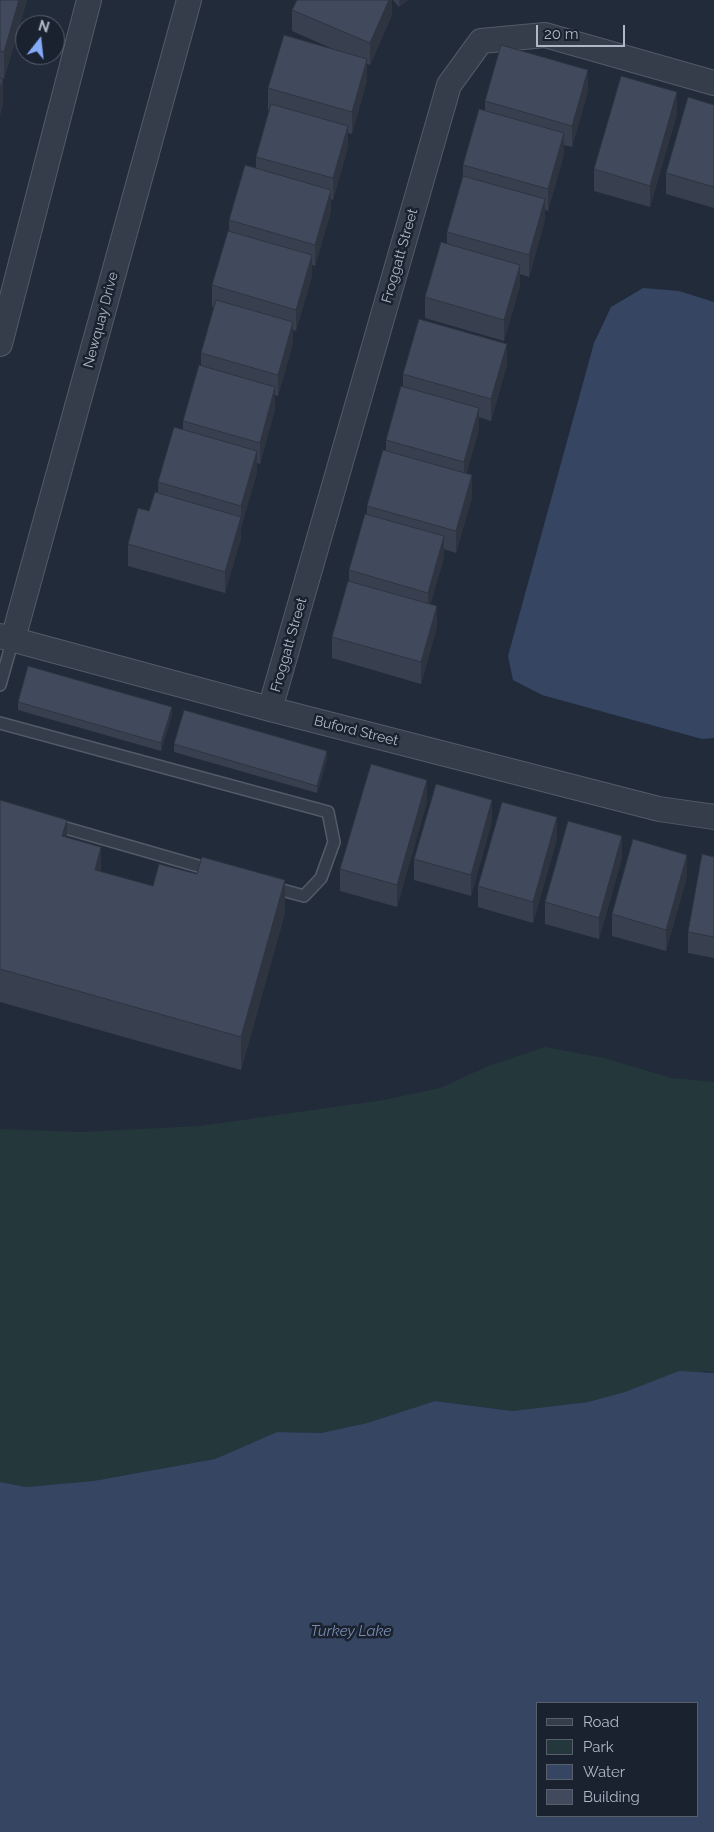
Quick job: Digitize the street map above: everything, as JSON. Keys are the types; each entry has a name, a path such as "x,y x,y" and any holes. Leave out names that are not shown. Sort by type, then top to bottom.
{"street":[{"path":"0,344 88,0"},
{"name":"Newquay Drive","path":"6,637 189,0"},
{"name":"Froggatt Street","path":"270,709 449,86 481,41 545,35 714,83"},
{"name":"Buford Street","path":"6,637 270,709 659,809 714,817"}],"lane":[{"path":"0,685 6,637"},
{"path":"0,723 328,812 334,842 321,878 304,896 256,882"},
{"path":"38,820 228,874"}],"green space":[{"path":"545,1047 604,1058 672,1078 714,1082 714,1373 707,1371 588,1402 512,1411 435,1401 367,1423 321,1433 277,1432 215,1459 93,1481 26,1487 0,1482 0,1129 82,1132 200,1126 383,1100 440,1088 486,1067"}],"water":[{"path":"643,288 679,291 714,302 714,738 702,739 542,695 513,680 508,656 594,343 611,307"},
{"name":"Turkey Lake","path":"679,1371 714,1373 714,1832 0,1832 0,1482 26,1487 93,1481 215,1459 277,1432 321,1433 367,1423 435,1401 512,1411 588,1402 625,1392"}],"building":[{"path":"0,0 19,0 4,52 0,51"},
{"path":"297,0 389,0 370,43 292,10"},
{"path":"284,35 367,59 352,112 268,88"},
{"path":"501,45 588,70 572,126 485,101"},
{"path":"621,76 677,92 650,186 594,169"},
{"path":"0,78 3,79 0,89"},
{"path":"688,97 714,105 714,187 666,173"},
{"path":"271,104 348,126 333,178 256,157"},
{"path":"479,109 564,133 548,189 463,165"},
{"path":"245,165 331,190 315,245 229,220"},
{"path":"463,176 545,199 529,255 447,232"},
{"path":"228,231 312,255 296,310 212,285"},
{"path":"441,242 520,265 504,320 425,297"},
{"path":"216,300 293,322 278,375 201,353"},
{"path":"419,319 507,344 491,399 403,374"},
{"path":"199,365 275,387 260,443 183,421"},
{"path":"401,386 479,408 464,462 386,440"},
{"path":"174,427 257,451 241,506 158,482"},
{"path":"383,450 472,475 456,531 367,506"},
{"path":"155,492 241,517 225,572 128,544 138,508 149,511"},
{"path":"365,514 444,536 428,593 349,570"},
{"path":"348,581 437,606 421,662 332,637"},
{"path":"28,666 172,707 161,743 18,702"},
{"path":"184,710 327,751 317,786 174,744"},
{"path":"371,764 427,780 397,885 340,869"},
{"path":"436,784 492,800 471,875 414,859"},
{"path":"0,800 67,820 62,836 101,847 95,870 153,886 159,864 197,874 202,857 285,880 241,1037 0,969"},
{"path":"502,802 557,817 533,902 478,886"},
{"path":"568,821 622,836 599,918 545,902"},
{"path":"633,839 687,855 666,930 612,914"},
{"path":"702,854 714,857 714,937 688,932"}]}
